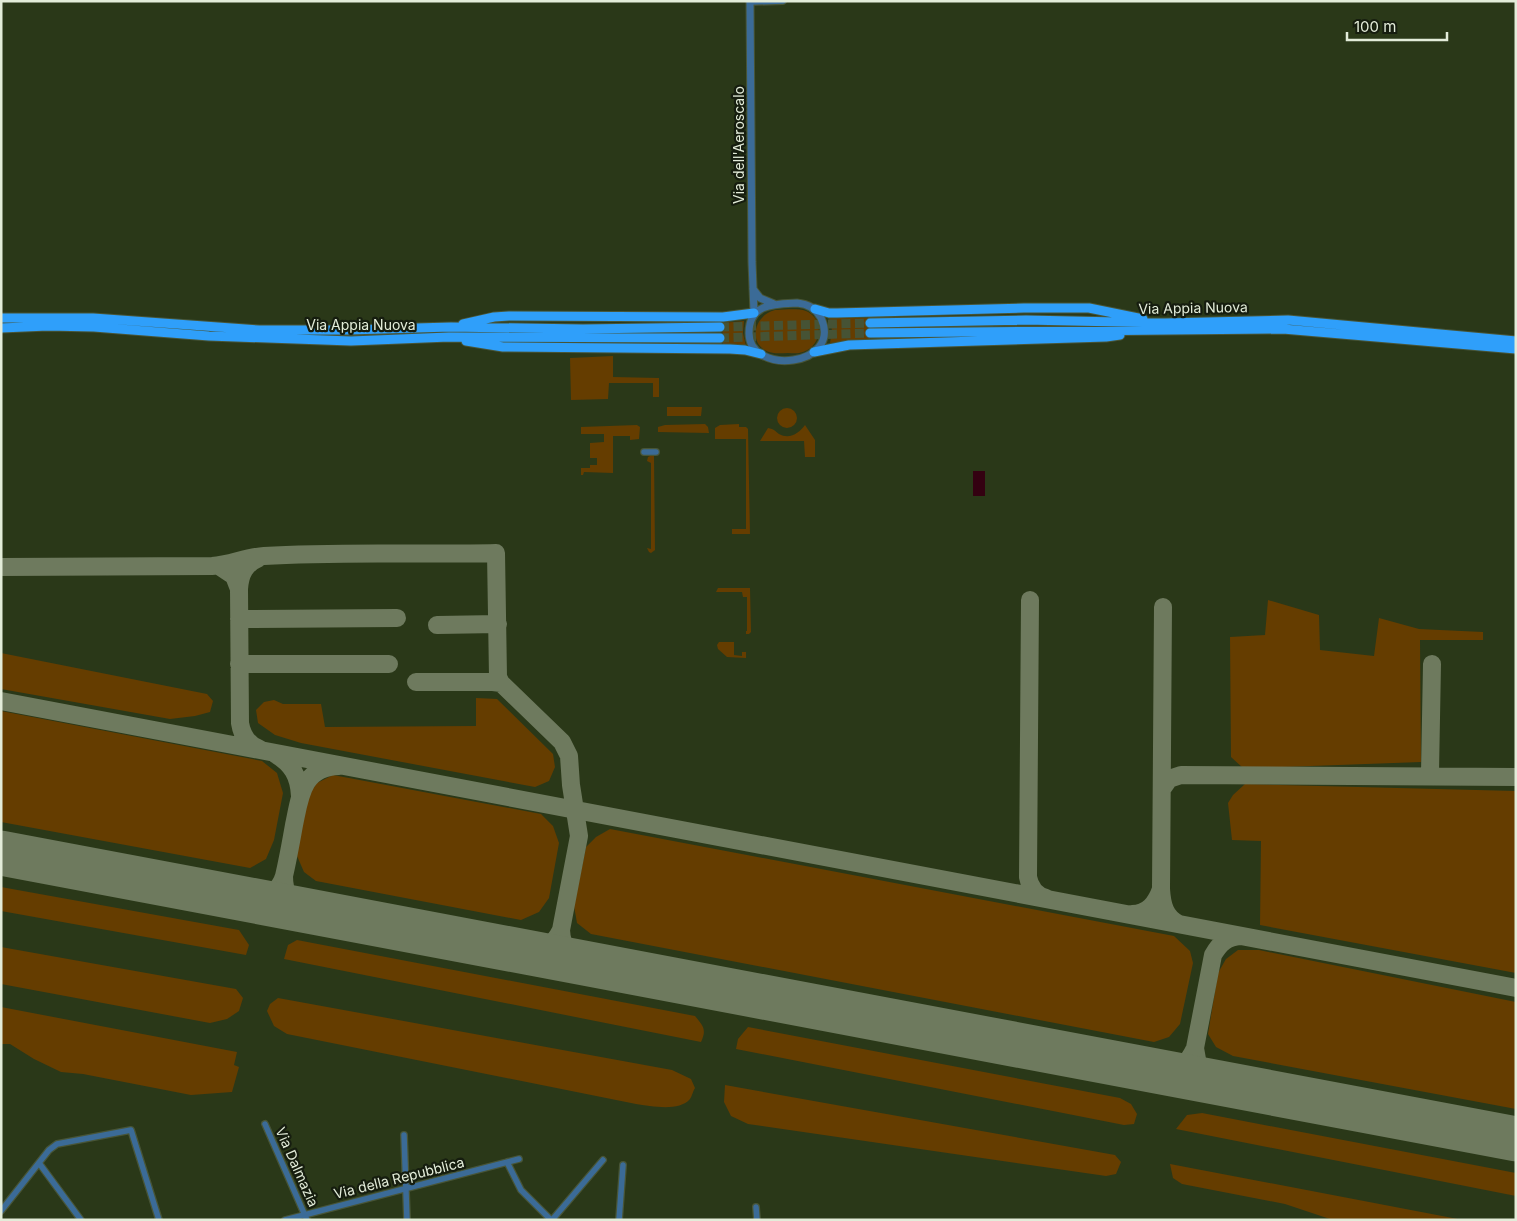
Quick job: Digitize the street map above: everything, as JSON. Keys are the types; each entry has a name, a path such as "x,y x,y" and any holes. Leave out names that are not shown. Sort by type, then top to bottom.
{"main road":[{"path":"815,309 837,313 1089,308 1165,324"},
{"path":"450,327 494,317 509,316 723,317 754,313"},
{"name":"Via Appia Nuova","path":"1,318 93,318 258,330 450,327 612,329 720,327"},
{"name":"Via Appia Nuova","path":"870,323 1026,320 1165,324 1288,320 1516,341"},
{"name":"Via Appia Nuova","path":"1,328 94,327 209,336 351,341 449,337 720,338"},
{"path":"814,352 849,345 1106,337 1157,330"},
{"name":"Via Appia Nuova","path":"870,333 1283,330 1516,349"},
{"path":"449,337 478,344 503,347 730,349 760,354"}],"street":[{"path":"750,2 783,1"},
{"name":"Via dell'Aeroscalo","path":"750,2 752,287 754,313"},
{"path":"752,287 760,298 775,304"},
{"path":"802,303 815,309 822,321 824,332 820,345 809,356 797,360 775,360 760,354 753,346 749,335 754,313 766,306 775,304 802,303"},
{"path":"644,452 656,452"},
{"name":"Via Dalmazia","path":"265,1124 306,1217"},
{"path":"1,1211 49,1150 57,1144 132,1130 160,1220"},
{"path":"404,1135 407,1220"},
{"name":"Via della Repubblica","path":"285,1220 306,1217 519,1159"},
{"path":"507,1162 521,1190 551,1220 603,1160"},
{"path":"39,1163 81,1220"},
{"path":"618,1220 623,1165"},
{"path":"756,1207 756,1220"}],"shaded area":[{"path":"775,310 799,310 806,311 812,315 816,320 819,332 814,344 809,349 797,353 774,353 762,348 756,337 758,323 768,313"},
{"path":"829,318 869,318 870,340 830,343 832,330"},
{"path":"744,321 743,333 746,346 723,344 722,323"},
{"path":"613,356 613,377 659,378 659,397 653,397 653,383 609,383 608,399 571,400 570,358"},
{"path":"667,407 702,407 701,416 667,416"},
{"path":"787,408 794,411 797,418 794,425 787,428 780,425 777,418 780,411"},
{"path":"705,424 708,427 709,433 658,432 658,427 665,425"},
{"path":"739,424 739,427 746,427 748,429 750,534 732,534 732,529 746,529 746,439 715,439 715,428 720,425"},
{"path":"637,425 640,427 639,439 630,440 630,436 613,436 613,473 584,472 581,475 581,468 590,468 590,465 597,465 597,458 590,458 590,443 604,442 604,434 581,434 581,427"},
{"path":"805,425 815,440 815,457 805,457 804,441 760,441 768,428 783,436 790,436 800,431"},
{"path":"654,456 655,550 651,553 647,548 651,549 651,463 647,461 648,457"},
{"path":"973,471 985,471 985,496 973,496"},
{"path":"718,588 750,588 751,632 749,634 746,634 747,597 743,597 742,592 716,592"},
{"path":"1268,600 1319,615 1320,650 1374,656 1379,618 1419,629 1483,632 1483,640 1420,640 1421,762 1243,768 1231,757 1230,637 1265,635"},
{"path":"719,642 734,642 734,655 742,656 742,652 746,652 746,658 727,657 718,649 717,645"},
{"path":"1,653 207,694 213,701 210,712 170,719 1,689"},
{"path":"476,698 497,699 553,754 555,767 549,781 535,787 301,743 275,735 258,723 256,710 264,702 274,700 283,704 321,704 325,727 476,726"},
{"path":"1,711 262,761 277,773 283,793 274,840 266,859 250,868 1,822"},
{"path":"333,775 541,814 553,826 559,843 549,898 539,912 521,920 316,881 304,872 297,856 305,799 317,783"},
{"path":"1245,784 1516,791 1516,973 1260,925 1261,841 1232,840 1228,803 1233,795"},
{"path":"610,829 1174,936 1190,951 1193,963 1180,1024 1169,1037 1154,1042 591,934 577,923 574,906 586,847 596,837"},
{"path":"1,887 239,930 249,945 246,955 1,911"},
{"path":"297,940 695,1016 702,1025 704,1034 701,1042 284,959 288,945"},
{"path":"1,947 236,989 243,998 239,1011 227,1019 210,1023 1,984"},
{"path":"1238,950 1259,950 1516,1002 1516,1109 1233,1056 1216,1047 1208,1034 1218,973 1226,959"},
{"path":"278,998 672,1070 691,1079 695,1088 690,1099 679,1106 649,1106 287,1034 274,1026 267,1011 270,1004"},
{"path":"1,1007 237,1052 234,1065 239,1067 232,1092 191,1095 83,1074 61,1072 34,1059 10,1044 1,1044"},
{"path":"748,1027 1120,1098 1131,1104 1137,1114 1134,1124 1124,1125 736,1049 738,1039"},
{"path":"725,1085 1115,1155 1121,1162 1116,1174 1106,1176 748,1124 731,1116 724,1102"},
{"path":"1202,1113 1516,1173 1516,1196 1176,1129 1187,1115"},
{"path":"1170,1164 1463,1220 1333,1220 1285,1204 1182,1184 1173,1178"}],"taxiway":[{"path":"1,567 212,566 257,557 293,555 496,553 498,677 501,683 562,742 569,756 571,785 579,836 561,930 563,943 572,956 589,964"},
{"path":"219,566 234,576 239,589 244,570 250,563 259,558"},
{"path":"239,589 240,723 246,739 260,749"},
{"path":"1030,600 1028,877 1034,890 1046,898"},
{"path":"1161,889 1163,607"},
{"path":"239,619 397,618"},
{"path":"437,625 498,624"},
{"path":"239,664 389,664"},
{"path":"1425,776 1430,773 1432,664"},
{"path":"416,682 501,683"},
{"path":"1,701 1516,988"},
{"path":"275,754 294,771 300,796"},
{"path":"309,911 293,902 287,894 284,883 296,814 301,794 310,778 317,772 339,766"},
{"path":"1162,789 1169,779 1181,775 1516,777"},
{"path":"248,900 260,898 275,891 284,876"},
{"path":"1132,914 1138,914 1151,907 1161,889 1162,900 1167,914 1179,924"},
{"path":"520,951 539,950 549,946 561,930"},
{"path":"1213,1082 1208,1079 1198,1065 1195,1048 1213,955 1224,941 1240,936"},
{"path":"1162,1072 1174,1070 1182,1066 1189,1059 1195,1048"}],"runway":[{"path":"1,853 1516,1139"}],"tunnel":[{"path":"720,327 870,323"},
{"path":"720,338 870,333"}]}
